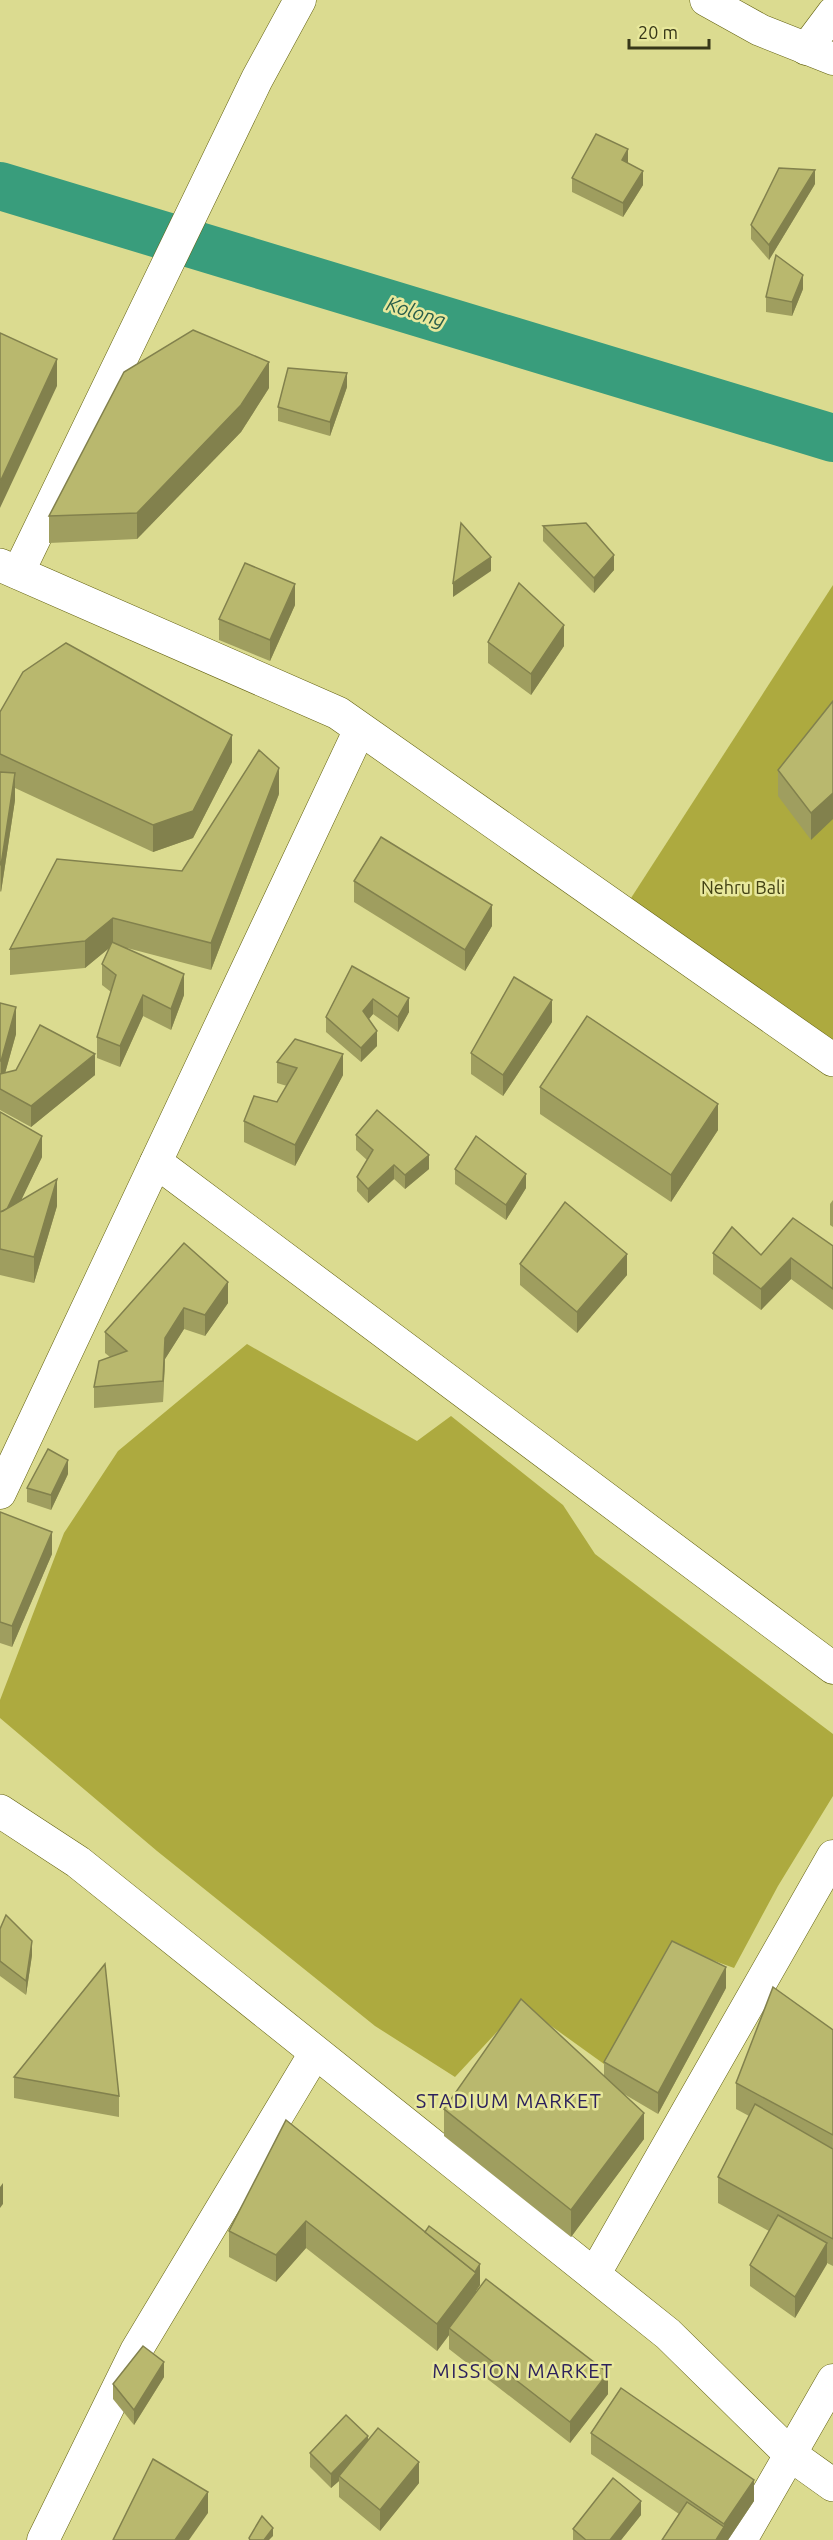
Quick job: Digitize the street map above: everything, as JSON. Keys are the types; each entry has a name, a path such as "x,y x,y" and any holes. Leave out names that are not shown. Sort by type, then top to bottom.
{"main road":[{"path":"9,569 338,713 833,1060"},
{"path":"0,1811 78,1862 668,2334 790,2455 833,2485"}],"street":[{"path":"9,569 100,404 258,79 300,0"},
{"path":"706,0 760,30 820,54 833,13"},
{"path":"0,1493 360,729"},
{"path":"156,1162 833,1668"},
{"path":"594,2275 833,1856"},
{"path":"43,2540 136,2351 315,2053"},
{"path":"741,2540 833,2380"}],"green space":[{"name":"Nehru Bali","path":"833,585 833,1060 622,912"},
{"path":"247,1344 417,1441 451,1416 563,1505 595,1554 833,1734 833,1796 778,1886 734,1968 671,1945 604,2064 522,2005 455,2077 375,2026 157,1851 0,1718 0,1700 64,1533 118,1451"}],"building":[{"path":"596,134 628,149 622,160 643,171 623,203 572,178"},
{"path":"779,168 815,170 769,245 751,225"},
{"path":"776,255 803,275 792,302 766,297"},
{"path":"193,330 269,362 241,405 137,513 49,516 124,372"},
{"path":"0,333 57,359 0,482"},
{"path":"288,368 347,373 330,422 278,407"},
{"path":"461,523 491,557 453,583"},
{"path":"586,523 614,555 594,578 543,526"},
{"path":"245,563 295,584 270,640 219,619"},
{"path":"519,583 564,625 531,674 488,642"},
{"path":"66,643 232,735 193,811 153,825 0,754 0,712 23,672"},
{"path":"833,701 833,793 811,813 778,770"},
{"path":"259,750 279,768 211,943 113,918 85,941 10,949 57,859 182,871"},
{"path":"0,772 15,773 1,865 0,864"},
{"path":"381,837 492,905 465,950 354,881"},
{"path":"112,942 184,974 171,1009 143,995 120,1046 97,1037 116,975 102,964"},
{"path":"352,966 409,998 398,1017 373,999 363,1011 377,1031 361,1048 326,1017"},
{"path":"514,977 552,1000 503,1075 471,1053"},
{"path":"0,1003 16,1007 1,1061 0,1061"},
{"path":"587,1016 718,1104 671,1175 540,1087"},
{"path":"40,1025 95,1054 31,1106 0,1089 0,1074 16,1070"},
{"path":"295,1039 343,1054 295,1145 244,1121 254,1096 277,1102 297,1068 277,1062"},
{"path":"377,1110 429,1155 405,1175 394,1165 368,1189 357,1177 373,1150 356,1135"},
{"path":"0,1112 42,1136 7,1209 0,1212"},
{"path":"476,1136 526,1174 506,1205 455,1169"},
{"path":"57,1179 34,1257 0,1249 0,1212"},
{"path":"565,1202 627,1254 577,1312 520,1264"},
{"path":"793,1218 833,1246 833,1289 791,1258 761,1289 713,1253 732,1227 761,1255"},
{"path":"184,1243 228,1282 205,1315 184,1308 165,1338 163,1381 94,1387 99,1361 127,1351 105,1332"},
{"path":"48,1449 68,1460 51,1495 27,1488"},
{"path":"0,1512 52,1532 12,1626 0,1622"},
{"path":"6,1915 32,1941 26,1981 0,1961 0,1929"},
{"path":"672,1941 726,1967 658,2093 604,2062"},
{"path":"105,1964 119,2096 14,2077"},
{"path":"773,1987 833,2030 833,2135 736,2083"},
{"path":"521,1999 644,2113 571,2210 444,2109"},
{"path":"755,2104 833,2149 833,2239 718,2177"},
{"path":"286,2120 476,2273 437,2324 306,2221 276,2255 229,2231"},
{"path":"778,2215 827,2243 795,2297 750,2265"},
{"path":"429,2226 480,2264 475,2272 425,2232"},
{"path":"486,2279 608,2373 570,2422 449,2328"},
{"path":"143,2346 164,2362 134,2410 113,2384"},
{"path":"621,2388 754,2480 724,2524 591,2433"},
{"path":"346,2415 368,2436 331,2474 310,2453"},
{"path":"378,2428 419,2462 380,2510 339,2476"},
{"path":"153,2459 208,2492 175,2540 113,2540"},
{"path":"613,2478 641,2501 610,2540 586,2540 573,2529"},
{"path":"687,2502 724,2527 716,2540 662,2540"},
{"path":"262,2516 273,2528 264,2540 250,2540 249,2538"}],"waterway":[{"name":"Kolong","path":"0,186 833,438"}],"district":[{"name":"STADIUM MARKET","path":"509,2101"},
{"name":"MISSION MARKET","path":"523,2371"}]}
